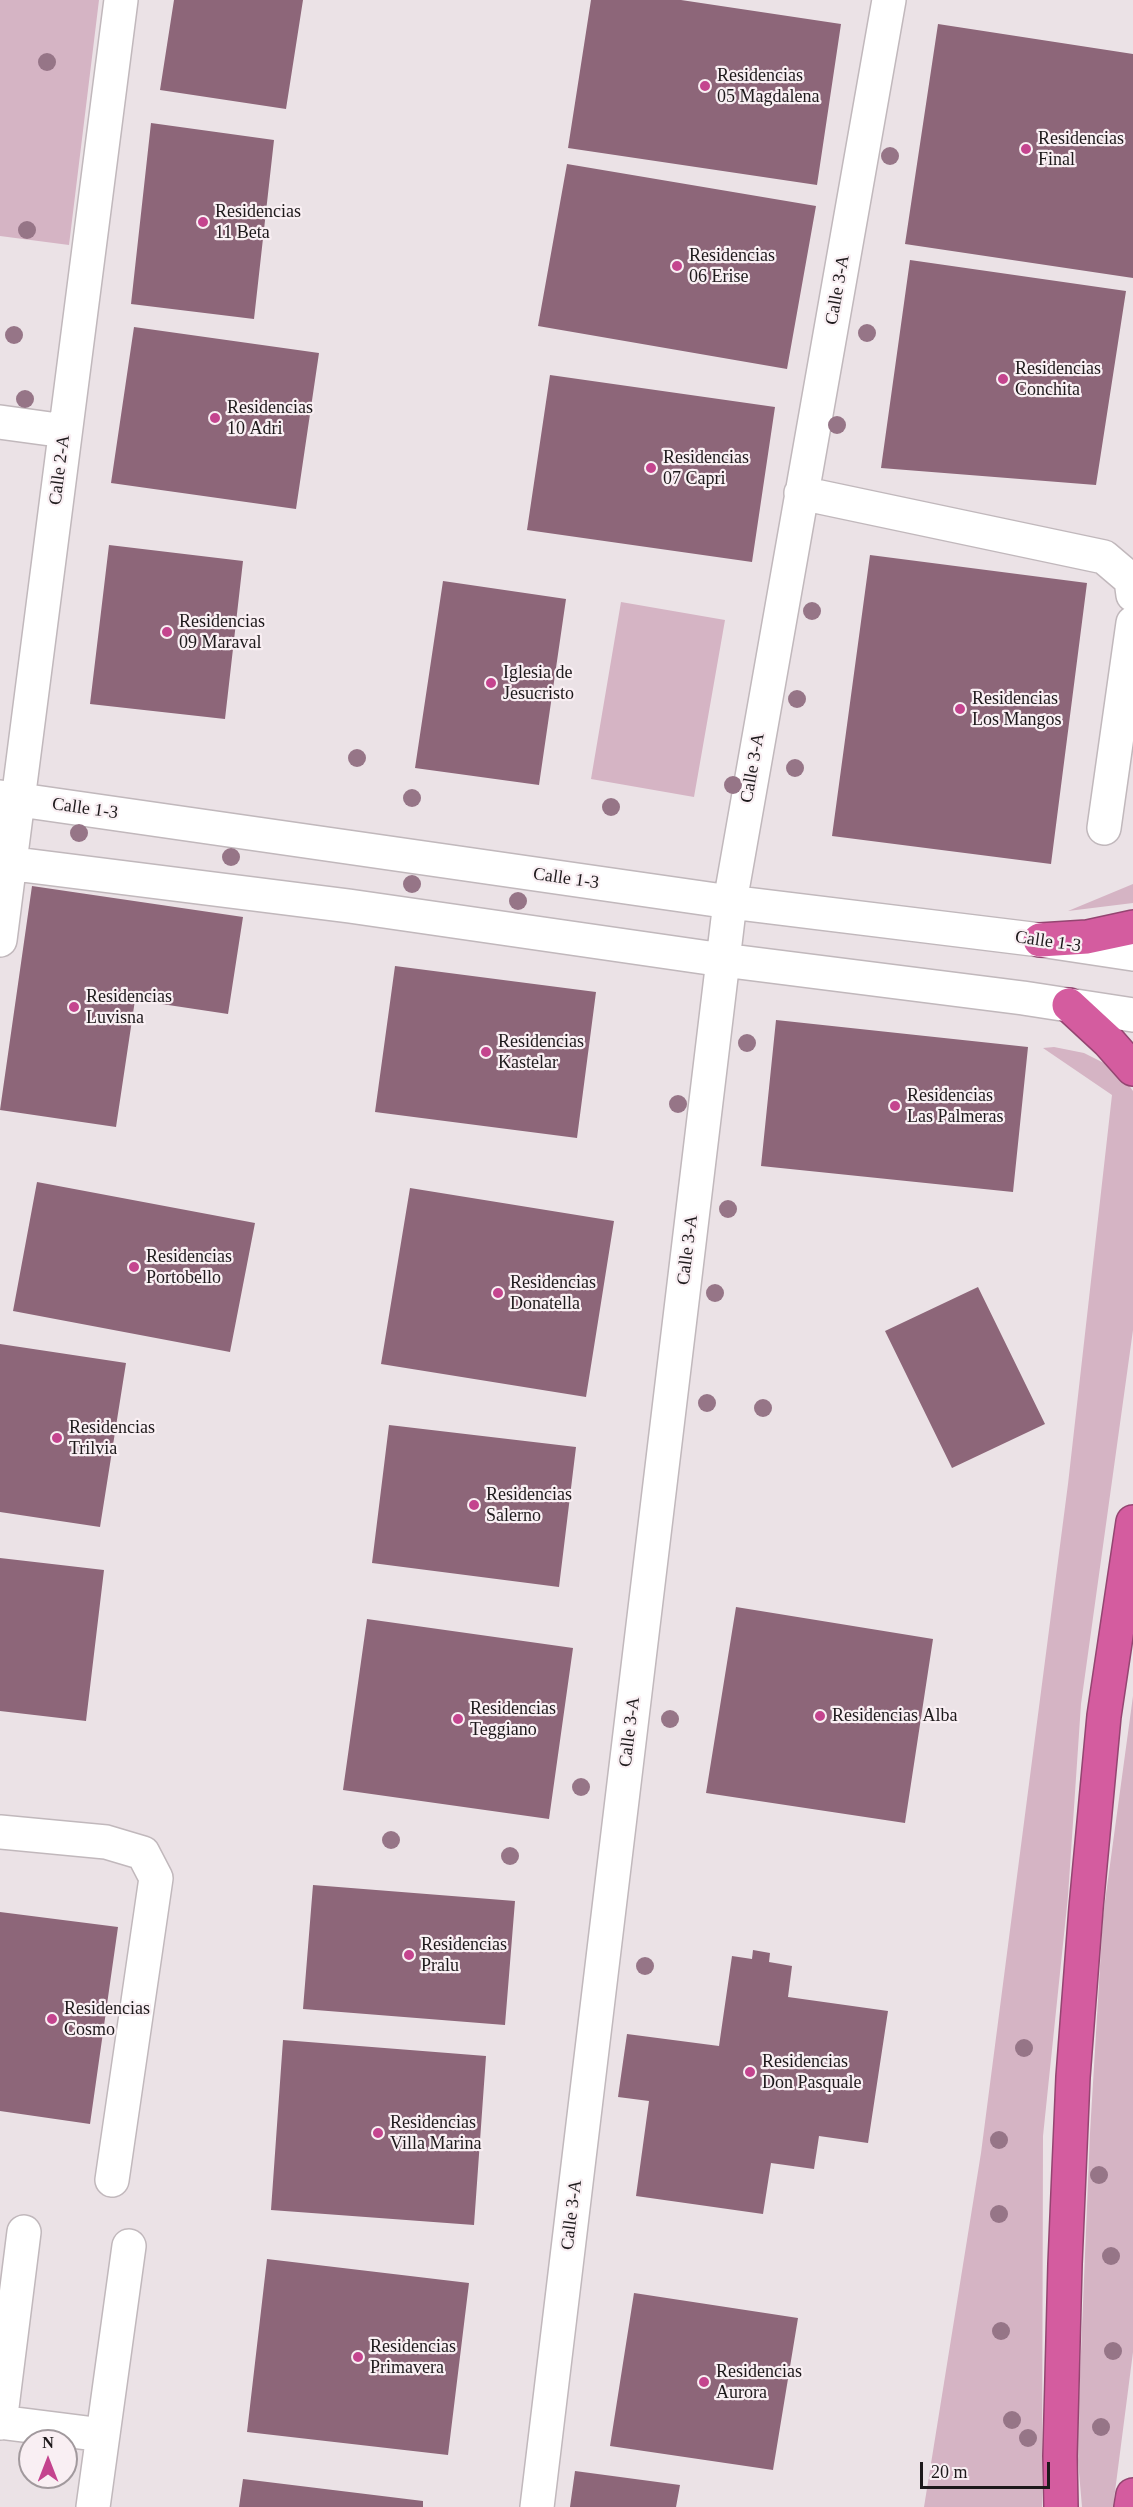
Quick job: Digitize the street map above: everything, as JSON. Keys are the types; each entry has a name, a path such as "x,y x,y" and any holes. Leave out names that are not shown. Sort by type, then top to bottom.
{"highway":[{"path":"1040,940 1087,937 1133,927"},
{"path":"1069,1005 1109,1041 1133,1069"},
{"path":"1061,2507 1060,2456 1065,2264 1073,2077 1082,1953 1104,1716 1133,1522"},
{"path":"1131,2507 1133,2495"}],"street":[{"name":"Calle 2-A","path":"0,940 8,798 65,431 121,0"},
{"name":"Calle 3-A","path":"537,2507 730,902 889,0"},
{"path":"0,422 65,431"},
{"path":"801,494 1104,557 1131,580 1133,595"},
{"path":"1104,828 1133,623"},
{"name":"Calle 1-3","path":"8,798 730,902 1040,940 1133,954"},
{"path":"4,862 350,906 723,960 1133,1015"},
{"path":"0,1832 106,1842 143,1853 156,1878 112,2180"},
{"path":"24,2232 0,2423 103,2435"},
{"path":"93,2507 129,2246"}],"shaded area":[{"path":"0,0 99,0 69,245 0,236"},
{"path":"621,602 725,620 694,797 591,779"},
{"path":"1133,884 1133,903 1068,911"},
{"path":"1054,1047 1084,1053 1104,1063 1121,1074 1133,1091 1133,1330 1081,1704 1068,1896 1043,2136 1042,2507 924,2507 981,2153 1068,1484 1112,1095 1043,1048"},
{"path":"1133,1696 1133,2352 1113,2507 1082,2507 1077,2449 1090,2133 1103,1916"}],"building":[{"path":"174,0 303,0 286,109 160,90"},
{"name":"Residencias 05 Magdalena","path":"591,0 681,0 841,24 817,185 568,148"},
{"name":"Residencias Final","path":"938,24 1133,54 1133,278 905,244"},
{"name":"Residencias 11 Beta","path":"151,123 274,140 254,319 131,304"},
{"name":"Residencias 06 Erise","path":"567,164 816,206 787,369 538,326"},
{"name":"Residencias Conchita","path":"910,260 1126,291 1096,485 881,468"},
{"name":"Residencias 10 Adri","path":"134,327 319,353 296,509 111,483"},
{"name":"Residencias 07 Capri","path":"550,375 775,407 752,562 527,530"},
{"name":"Residencias 09 Maraval","path":"109,545 243,561 225,719 90,704"},
{"name":"Residencias Los Mangos","path":"870,555 1087,583 1051,864 832,836"},
{"name":"Iglesia de Jesucristo","path":"443,581 566,599 539,785 415,768"},
{"name":"Residencias Luvisna","path":"32,886 243,917 228,1014 135,1000 116,1127 0,1110"},
{"name":"Residencias Kastelar","path":"395,966 596,992 577,1138 375,1112"},
{"name":"Residencias Las Palmeras","path":"776,1020 1028,1047 1013,1192 761,1166"},
{"name":"Residencias Portobello","path":"37,1182 255,1223 230,1352 13,1311"},
{"name":"Residencias Donatella","path":"410,1188 614,1221 586,1397 381,1364"},
{"path":"978,1287 1045,1424 952,1468 885,1331"},
{"name":"Residencias Trilvia","path":"0,1344 126,1363 100,1527 0,1512"},
{"name":"Residencias Salerno","path":"389,1425 576,1447 559,1587 372,1563"},
{"path":"0,1558 104,1570 86,1721 0,1711"},
{"name":"Residencias Alba","path":"736,1607 933,1639 905,1823 706,1793"},
{"name":"Residencias Teggiano","path":"367,1619 573,1648 549,1819 343,1790"},
{"name":"Residencias Pralu","path":"313,1885 515,1901 505,2025 303,2009"},
{"name":"Residencias Cosmo","path":"0,1912 118,1927 90,2124 0,2111"},
{"name":"Residencias Don Pasquale","path":"753,1950 770,1953 769,1962 792,1966 788,1997 888,2011 868,2143 819,2136 814,2169 771,2163 763,2214 636,2196 649,2101 618,2097 627,2034 719,2046 732,1956 752,1959"},
{"name":"Residencias Villa Marina","path":"283,2040 486,2056 474,2225 271,2210"},
{"name":"Residencias Primavera","path":"267,2259 469,2283 448,2455 247,2432"},
{"name":"Residencias Aurora","path":"634,2293 798,2318 773,2470 610,2446"},
{"path":"575,2471 680,2485 676,2507 570,2507"},
{"path":"243,2479 423,2501 423,2507 239,2507"}],"place":[{"name":"Residencias 05 Magdalena","path":"705,86"},
{"name":"Residencias Final","path":"1026,149"},
{"name":"Residencias 11 Beta","path":"203,222"},
{"name":"Residencias 06 Erise","path":"677,266"},
{"name":"Residencias Conchita","path":"1003,379"},
{"name":"Residencias 10 Adri","path":"215,418"},
{"name":"Residencias 07 Capri","path":"651,468"},
{"name":"Residencias 09 Maraval","path":"167,632"},
{"name":"Iglesia de Jesucristo","path":"491,683"},
{"name":"Residencias Los Mangos","path":"960,709"},
{"name":"Residencias Luvisna","path":"74,1007"},
{"name":"Residencias Kastelar","path":"486,1052"},
{"name":"Residencias Las Palmeras","path":"895,1106"},
{"name":"Residencias Portobello","path":"134,1267"},
{"name":"Residencias Donatella","path":"498,1293"},
{"name":"Residencias Trilvia","path":"57,1438"},
{"name":"Residencias Salerno","path":"474,1505"},
{"name":"Residencias Alba","path":"820,1716"},
{"name":"Residencias Teggiano","path":"458,1719"},
{"name":"Residencias Pralu","path":"409,1955"},
{"name":"Residencias Cosmo","path":"52,2019"},
{"name":"Residencias Don Pasquale","path":"750,2072"},
{"name":"Residencias Villa Marina","path":"378,2133"},
{"name":"Residencias Primavera","path":"358,2357"},
{"name":"Residencias Aurora","path":"704,2382"}]}
